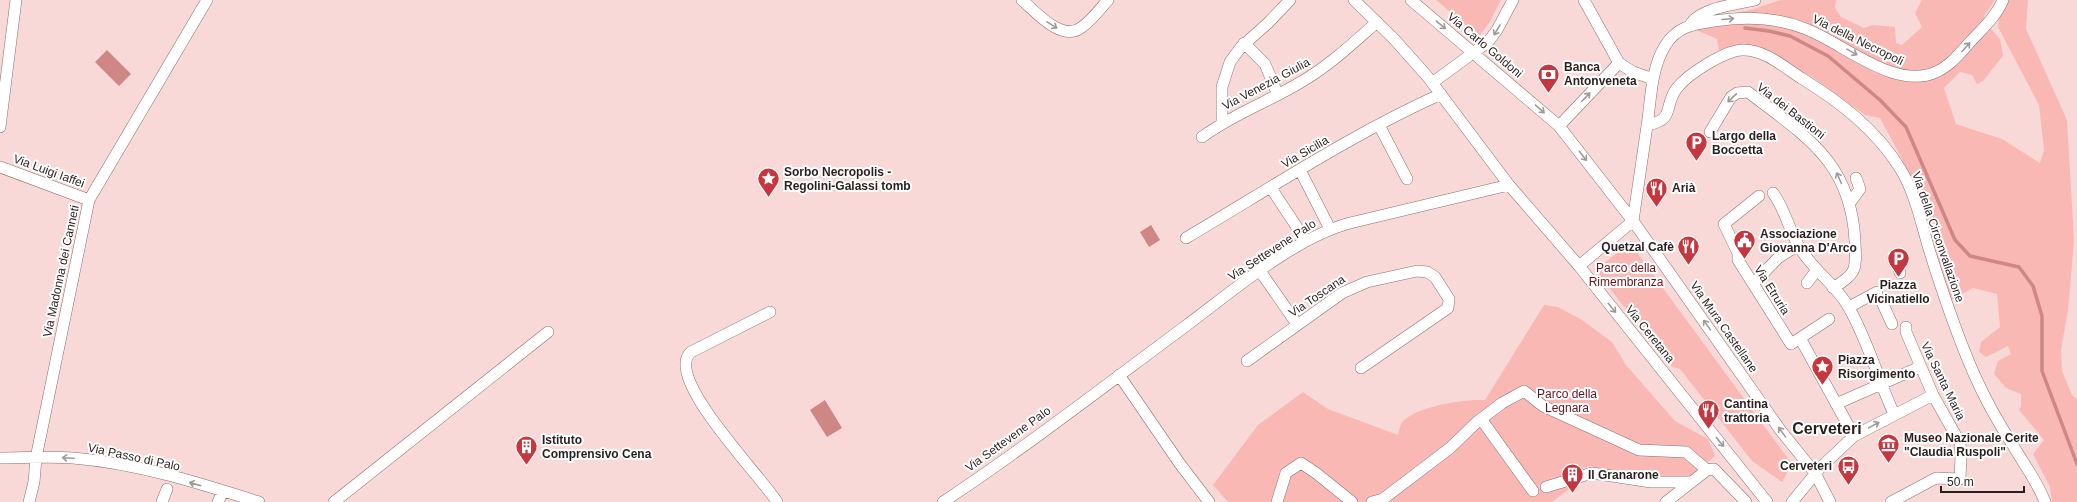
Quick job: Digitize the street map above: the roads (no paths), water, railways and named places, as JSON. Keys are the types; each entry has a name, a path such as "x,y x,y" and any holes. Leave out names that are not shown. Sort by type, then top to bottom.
{"street":[{"path":"0,127 16,0"},
{"name":"Via Madonna dei Canneti","path":"29,502 34,482 36,458 89,200 207,0"},
{"path":"1022,0 1050,24 1069,32 1084,26 1108,0"},
{"path":"1222,122 1222,92 1224,76 1232,58 1244,43 1268,23 1290,0"},
{"path":"1354,0 1377,22 1432,82 1509,185"},
{"name":"Via Carlo Goldoni","path":"1411,0 1559,126 1633,221"},
{"path":"1432,82 1482,47 1492,37 1513,0"},
{"path":"1584,0 1619,63 1633,72 1653,79"},
{"path":"1690,24 1700,14 1723,4 1755,0"},
{"name":"Via della Necropoli","path":"1633,221 1653,79 1659,58 1666,44 1675,34 1690,24 1743,18 1783,22 1818,34 1890,72 1916,77 1936,72 1954,60 1994,16 2003,0"},
{"name":"Via Venezia Giulia","path":"1202,137 1222,122 1278,95 1321,69 1377,22"},
{"path":"1244,43 1265,64 1278,95"},
{"name":"Via della Circonvallazione","path":"1647,125 1657,123 1665,118 1675,90 1685,80 1725,55 1744,50 1762,54 1827,94 1857,118 1890,155 1906,181 1943,294 1971,366 2005,432 2033,476 2044,502"},
{"path":"1559,126 1619,63"},
{"name":"Via dei Bastioni","path":"1710,132 1731,97 1737,93 1748,92 1800,131 1823,153 1839,177 1849,204 1854,231 1856,261 1854,270 1848,279 1833,288"},
{"name":"Via Sicilia","path":"1186,238 1379,125 1410,108 1441,94"},
{"path":"1379,125 1407,179"},
{"name":"Via Luigi Iaffei","path":"0,167 89,200"},
{"path":"1300,170 1330,229"},
{"path":"1849,204 1860,189 1856,178"},
{"name":"Via Settevene Palo","path":"943,502 1260,271 1306,241 1330,229 1509,185"},
{"name":"Via Ceretana","path":"1509,185 1579,266 1767,502"},
{"path":"1271,188 1306,241"},
{"path":"1772,193 1785,213 1798,245 1816,271 1849,307 1867,334 1880,384 1894,414"},
{"name":"Via Etruria","path":"1759,196 1724,224 1738,253 1738,260 1753,284 1795,341"},
{"path":"1579,266 1633,221"},
{"name":"Via Mura Castellane","path":"1633,221 1781,431 1815,473 1830,502"},
{"path":"1753,284 1778,258 1798,245"},
{"path":"1896,256 1900,273"},
{"path":"1260,271 1297,324"},
{"name":"Via Toscana","path":"1247,361 1342,293 1361,283 1418,271 1427,272 1433,275 1449,299 1448,308 1361,368"},
{"path":"1807,283 1816,271"},
{"name":"Via Santa Maria","path":"1849,307 1879,296 1896,325 1906,332 1932,395 1960,443 1960,478 1936,478 1891,502"},
{"path":"770,312 691,352 686,359 685,368 689,381 712,420 770,490 777,502"},
{"path":"1829,319 1795,341 1836,404 1854,436"},
{"path":"334,502 548,332"},
{"path":"1836,404 1920,367"},
{"path":"1119,375 1176,459 1209,502"},
{"path":"1372,502 1383,499 1444,452 1481,419 1502,403 1524,391 1543,406 1639,450 1686,452 1707,470"},
{"path":"1792,502 1815,473 1832,455 1854,436 1932,395"},
{"path":"1481,419 1533,491"},
{"name":"Via Passo di Palo","path":"0,458 72,458 104,462 144,470 259,502"},
{"path":"1277,502 1286,473 1301,463 1352,502"},
{"path":"1666,502 1707,470 1714,469 1746,502"},
{"path":"1546,487 1592,473 1651,482 1691,482"},
{"name":"Via Passo di Palo","path":"162,502 167,489"},
{"path":"218,502 223,491"}],"waterway":[{"path":"1745,28 1769,31 1790,36 1828,56 1880,100 1906,127 1955,240 1970,256 2019,267 2033,286 2042,316 2042,371 2077,464"}],"place":[{"name":"Banca Antonveneta","path":"1548,94"},
{"name":"Largo della Boccetta","path":"1697,162"},
{"name":"Sorbo Necropolis - Regolini-Galassi tomb","path":"769,198"},
{"name":"Arià","path":"1657,208"},
{"name":"Associazione Giovanna D'Arco","path":"1744,260"},
{"name":"Quetzal Cafè","path":"1689,266"},
{"name":"Piazza Vicinatiello","path":"1898,278"},
{"name":"Piazza Risorgimento","path":"1823,386"},
{"name":"Cantina trattoria","path":"1709,430"},
{"name":"Museo Nazionale Cerite \"Claudia Ruspoli\"","path":"1889,464"},
{"name":"Istituto Comprensivo Cena","path":"527,466"},
{"name":"Cerveteri","path":"1848,486"},
{"name":"Il Granarone","path":"1572,494"}],"district":[{"name":"Cerveteri","path":"1827,428"}],"park label":[{"name":"Parco della Rimembranza","path":"1626,275"},
{"name":"Parco della Legnara","path":"1567,401"}]}
